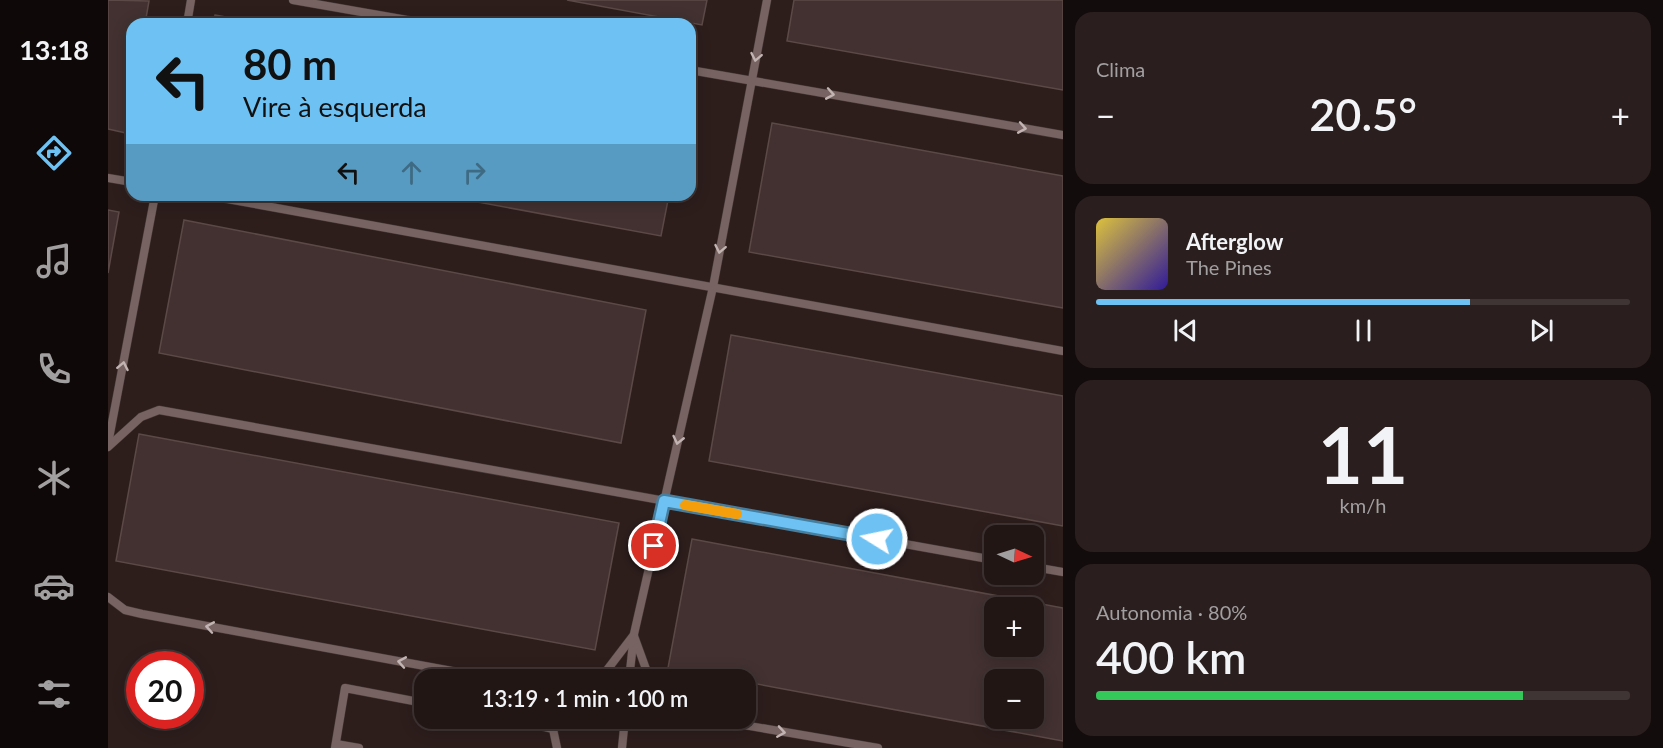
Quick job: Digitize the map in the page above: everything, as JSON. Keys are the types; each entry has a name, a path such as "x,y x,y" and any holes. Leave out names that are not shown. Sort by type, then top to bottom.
{"lane":[{"path":"188,18 191,0"},
{"path":"294,0 396,18"},
{"path":"630,669 634,634 713,287 767,0"},
{"path":"696,71 1063,135"},
{"path":"108,178 126,181"},
{"path":"108,446 154,201"},
{"path":"238,201 1063,351"},
{"path":"108,446 141,417 159,410 984,558"},
{"path":"1044,569 1063,572"},
{"path":"108,597 125,610 142,614 441,669"},
{"path":"608,669 634,634"},
{"path":"634,634 646,669"},
{"path":"359,748 335,746 345,688 414,701"},
{"path":"756,727 878,748"},
{"path":"552,729 557,748"},
{"path":"622,748 624,729"}],"building":[{"path":"108,0 149,1 146,18 126,18 126,133 108,129"},
{"path":"567,0 707,0 702,25 696,24 696,18 664,18"},
{"path":"794,0 1063,0 1063,90 787,41"},
{"path":"215,15 231,18 214,18"},
{"path":"772,123 1063,176 1063,308 749,252"},
{"path":"472,201 668,201 661,236"},
{"path":"108,210 119,212 108,273"},
{"path":"184,220 646,310 621,443 159,353"},
{"path":"731,335 1063,396 1063,526 709,461"},
{"path":"139,434 619,523 595,650 116,561"},
{"path":"692,539 1004,597 984,597 984,657 1044,657 1044,604 1063,608 1063,741 999,729 1044,729 1044,669 984,669 984,726 756,684 756,669 668,668"}],"slow traffic":[{"path":"685,505 737,514"}],"route":[{"path":"654,546 664,501 877,539"}]}
